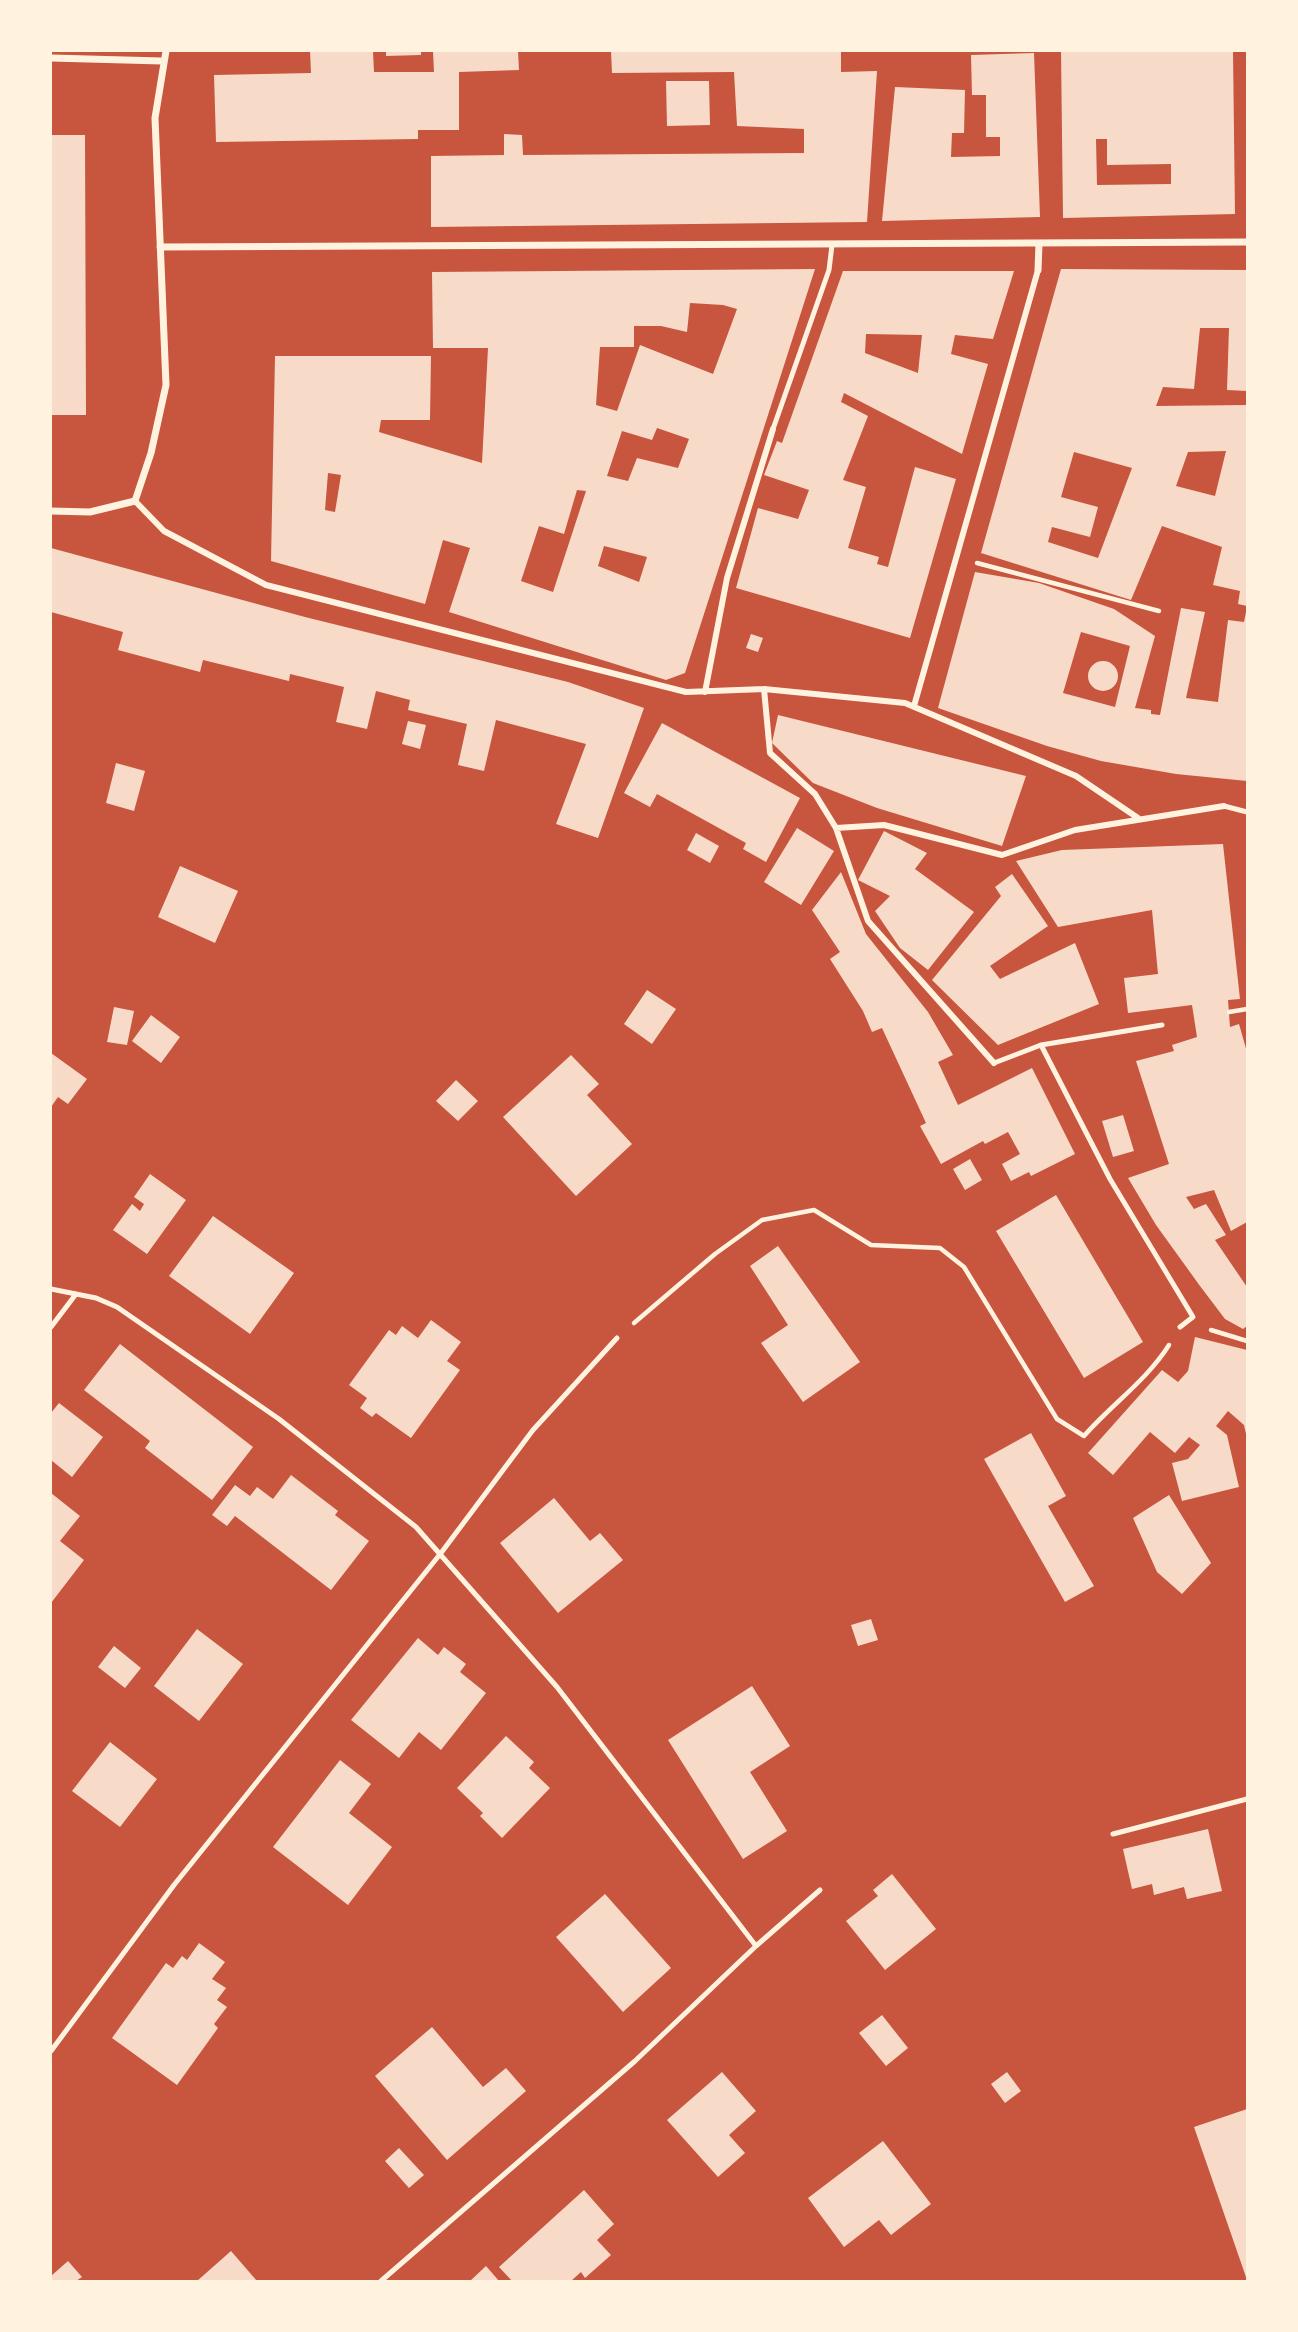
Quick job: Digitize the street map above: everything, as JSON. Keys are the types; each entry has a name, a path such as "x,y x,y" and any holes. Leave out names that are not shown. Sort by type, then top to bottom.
{"street":[{"path":"135,502 151,453 166,385 155,118 162,61 166,51"},
{"path":"51,58 162,61"},
{"path":"160,247 1247,242"},
{"path":"914,706 1038,270 1039,244"},
{"path":"705,692 727,578 772,429"},
{"path":"51,511 90,512 135,502"},
{"path":"135,502 164,531 266,584 686,692 764,689 905,703 1076,776 1138,818"},
{"path":"764,689 770,753 815,793 836,828 868,921 994,1063"},
{"path":"836,828 884,825 1002,855 1075,830 1224,806"}],"lane":[{"path":"772,429 829,270 832,245"},
{"path":"1224,806 1247,812"},
{"path":"994,1063 1041,1045 1161,1025"},
{"path":"1041,1045 1110,1179 1194,1317 1180,1327"},
{"path":"51,1289 117,1307 279,1419 416,1527 557,1687 756,1945"},
{"path":"51,1327 76,1294"},
{"path":"51,2051 174,1885 441,1553 533,1430 617,1338"},
{"path":"1113,1834 1247,1799"},
{"path":"381,2281 635,2061 756,1945 820,1890"}],"path":[{"path":"956,557 1159,611"},
{"path":"1229,1012 1247,1009"},
{"path":"617,1338 715,1254 762,1220 814,1210 871,1245 940,1248 964,1267 1057,1419 1084,1436 1104,1412 1157,1364 1180,1327"},
{"path":"1194,1317 1216,1333 1247,1341"}],"building":[{"path":"310,51 373,51 374,72 434,72 433,51 518,51 519,70 459,72 459,130 418,130 418,139 216,142 214,75 311,73"},
{"path":"386,51 421,51 421,55 386,56"},
{"path":"611,51 841,51 841,72 877,71 867,222 431,227 431,156 504,155 504,134 522,135 523,155 804,153 804,129 737,126 734,72 612,73"},
{"path":"1061,51 1233,51 1235,214 1063,218","holes":["1096,139 1107,139 1107,165 1171,164 1171,184 1097,185"]},
{"path":"1034,53 1040,217 882,221 895,87 965,90 964,133 952,133 951,157 1000,156 1000,137 986,137 986,95 972,95 971,55"},
{"path":"666,81 709,81 710,125 667,126"},
{"path":"51,135 85,135 86,415 51,415"},
{"path":"815,269 685,673 666,680 449,612 470,548 443,540 425,604 271,561 275,356 431,356 430,420 381,420 379,432 482,463 488,348 433,348 432,272","holes":["690,303 723,305 737,309 713,374 640,345 617,411 596,405 600,347 634,347 634,326 661,326 687,332","657,428 689,439 678,468 637,458 628,481 607,476 622,431 652,440","328,473 341,475 335,512 325,510","577,490 586,491 553,592 521,581 539,526 564,534","604,546 647,557 639,582 598,566"]},
{"path":"1061,269 1247,270 1247,391 1227,390 1229,328 1200,328 1194,389 1163,387 1156,406 1247,405 1247,606 1238,604 1240,591 1213,585 1222,547 1162,526 1131,600 981,553","holes":["1226,451 1215,496 1176,486 1188,452","1074,452 1132,468 1098,558 1048,542 1052,527 1090,537 1098,507 1061,497"]},
{"path":"843,271 1014,271 993,339 955,335 951,354 988,364 962,454 844,393 841,402 868,416 843,480 866,487 848,548 879,557 877,564 888,567 915,467 956,479 910,638 736,588 758,508 798,519 809,490 764,475 777,441 782,443","holes":["866,334 922,335 918,373 865,353"]},
{"path":"51,548 305,617 568,682 644,708 598,838 556,824 586,744 496,720 484,771 458,765 467,724 408,710 410,700 376,691 367,729 336,722 344,687 290,674 289,681 203,660 200,672 118,650 123,632 51,612"},
{"path":"975,572 1039,583 1114,609 1155,636 1135,708 1151,710 1151,714 1160,715 1181,608 1205,612 1186,698 1218,702 1228,620 1244,622 1247,607 1247,781 1176,774 1101,761 1047,746 938,708","holes":["1081,632 1130,646 1115,707 1063,693"]},
{"path":"751,634 763,638 758,652 746,648"},
{"path":"1103,661 1109,662 1117,670 1117,682 1109,690 1103,691 1097,690 1089,682 1088,676 1089,670 1097,662"},
{"path":"778,715 1026,776 1002,846 877,808 813,783 772,743"},
{"path":"408,721 426,725 420,749 402,744"},
{"path":"662,723 800,798 766,862 743,849 746,843 657,794 650,807 624,793"},
{"path":"116,763 145,771 134,811 106,803"},
{"path":"797,828 834,851 801,905 764,882"},
{"path":"884,831 927,853 915,869 974,912 928,970 900,948 875,911 890,896 858,880"},
{"path":"696,833 719,846 710,863 687,850"},
{"path":"1223,844 1240,999 1228,1000 1230,1027 1239,1024 1247,1052 1247,1222 1231,1231 1214,1190 1186,1197 1194,1209 1206,1204 1226,1235 1215,1240 1247,1287 1247,1326 1243,1329 1225,1319 1156,1225 1128,1178 1169,1164 1136,1061 1174,1051 1172,1045 1197,1037 1192,1005 1128,1013 1124,978 1158,974 1152,910 1058,927 1016,861 1062,850"},
{"path":"180,866 238,891 215,943 158,917"},
{"path":"841,872 866,934 928,1012 953,1055 938,1062 958,1105 1032,1068 1075,1154 1031,1176 1029,1172 1011,1181 1002,1164 1020,1154 1008,1132 985,1144 983,1141 941,1164 920,1126 926,1123 882,1028 872,1032 863,1011 830,959 840,952 812,910"},
{"path":"1012,874 1048,926 990,966 1000,979 1075,943 1099,1004 998,1045 932,980 1001,896 995,887"},
{"path":"647,990 676,1009 652,1044 624,1024"},
{"path":"114,1007 134,1011 127,1045 107,1042"},
{"path":"151,1015 180,1037 161,1063 132,1041"},
{"path":"51,1053 87,1079 68,1104 58,1097 51,1107"},
{"path":"571,1055 599,1084 587,1095 632,1144 576,1196 503,1117"},
{"path":"456,1080 478,1101 458,1121 436,1101"},
{"path":"1123,1115 1134,1151 1113,1157 1102,1121"},
{"path":"970,1159 982,1180 965,1190 953,1169"},
{"path":"150,1174 186,1200 147,1254 113,1230 132,1204 140,1211 144,1204 134,1197"},
{"path":"1056,1195 1143,1342 1084,1378 996,1231"},
{"path":"213,1216 294,1273 250,1334 169,1276"},
{"path":"778,1246 860,1362 803,1402 761,1343 788,1325 750,1266"},
{"path":"431,1320 461,1342 447,1361 460,1370 411,1438 376,1413 372,1417 360,1408 367,1398 349,1385 389,1330 396,1335 402,1326 418,1338"},
{"path":"1195,1337 1247,1350 1247,1438 1244,1425 1228,1411 1216,1426 1227,1435 1239,1487 1182,1501 1172,1463 1188,1459 1200,1445 1189,1437 1175,1453 1150,1432 1113,1475 1088,1453 1162,1370 1178,1382 1188,1371"},
{"path":"120,1344 253,1447 212,1500 145,1448 150,1441 84,1390"},
{"path":"59,1403 103,1437 72,1477 51,1460 51,1413"},
{"path":"1031,1433 1066,1496 1048,1506 1094,1586 1065,1602 984,1459"},
{"path":"291,1475 338,1511 335,1515 369,1541 331,1590 235,1516 227,1526 212,1515 235,1485 250,1496 257,1487 273,1499"},
{"path":"51,1493 80,1516 60,1541 84,1560 51,1603"},
{"path":"1169,1495 1211,1563 1182,1594 1157,1572 1133,1518"},
{"path":"554,1498 590,1541 600,1533 623,1560 558,1613 500,1543"},
{"path":"871,1619 878,1640 858,1646 851,1625"},
{"path":"197,1629 243,1664 199,1721 154,1686"},
{"path":"418,1638 438,1655 444,1647 466,1664 460,1672 486,1693 441,1750 419,1732 399,1758 351,1720"},
{"path":"114,1646 141,1668 125,1688 98,1667"},
{"path":"752,1686 790,1746 750,1772 787,1831 743,1859 668,1740"},
{"path":"506,1736 534,1762 529,1768 550,1788 502,1838 480,1816 483,1813 457,1788"},
{"path":"110,1742 157,1779 120,1827 72,1791"},
{"path":"340,1760 371,1784 349,1813 392,1847 348,1905 273,1847"},
{"path":"1208,1829 1222,1891 1187,1899 1184,1887 1154,1895 1152,1884 1132,1889 1123,1849"},
{"path":"892,1874 936,1929 885,1970 846,1921 878,1896 873,1890"},
{"path":"605,1894 671,1968 623,2012 556,1937"},
{"path":"199,1943 225,1962 212,1979 226,1988 217,2000 227,2007 214,2024 218,2028 177,2085 112,2038 166,1963 173,1968 182,1956 187,1960"},
{"path":"882,2015 908,2048 886,2066 859,2033"},
{"path":"432,2027 483,2087 506,2068 526,2091 447,2160 375,2076"},
{"path":"722,2072 756,2111 729,2135 745,2153 718,2177 667,2120"},
{"path":"1007,2072 1021,2091 1005,2103 991,2084"},
{"path":"1247,2109 1247,2280 1194,2127"},
{"path":"883,2141 931,2204 891,2235 879,2220 844,2247 808,2198"},
{"path":"399,2148 424,2175 409,2188 385,2161"},
{"path":"584,2190 614,2224 597,2240 611,2255 585,2278 581,2272 571,2281 512,2281 499,2267"},
{"path":"231,2251 257,2281 197,2281"},
{"path":"68,2261 82,2277 76,2281 51,2281 51,2276"},
{"path":"486,2266 499,2281 470,2281"}]}
